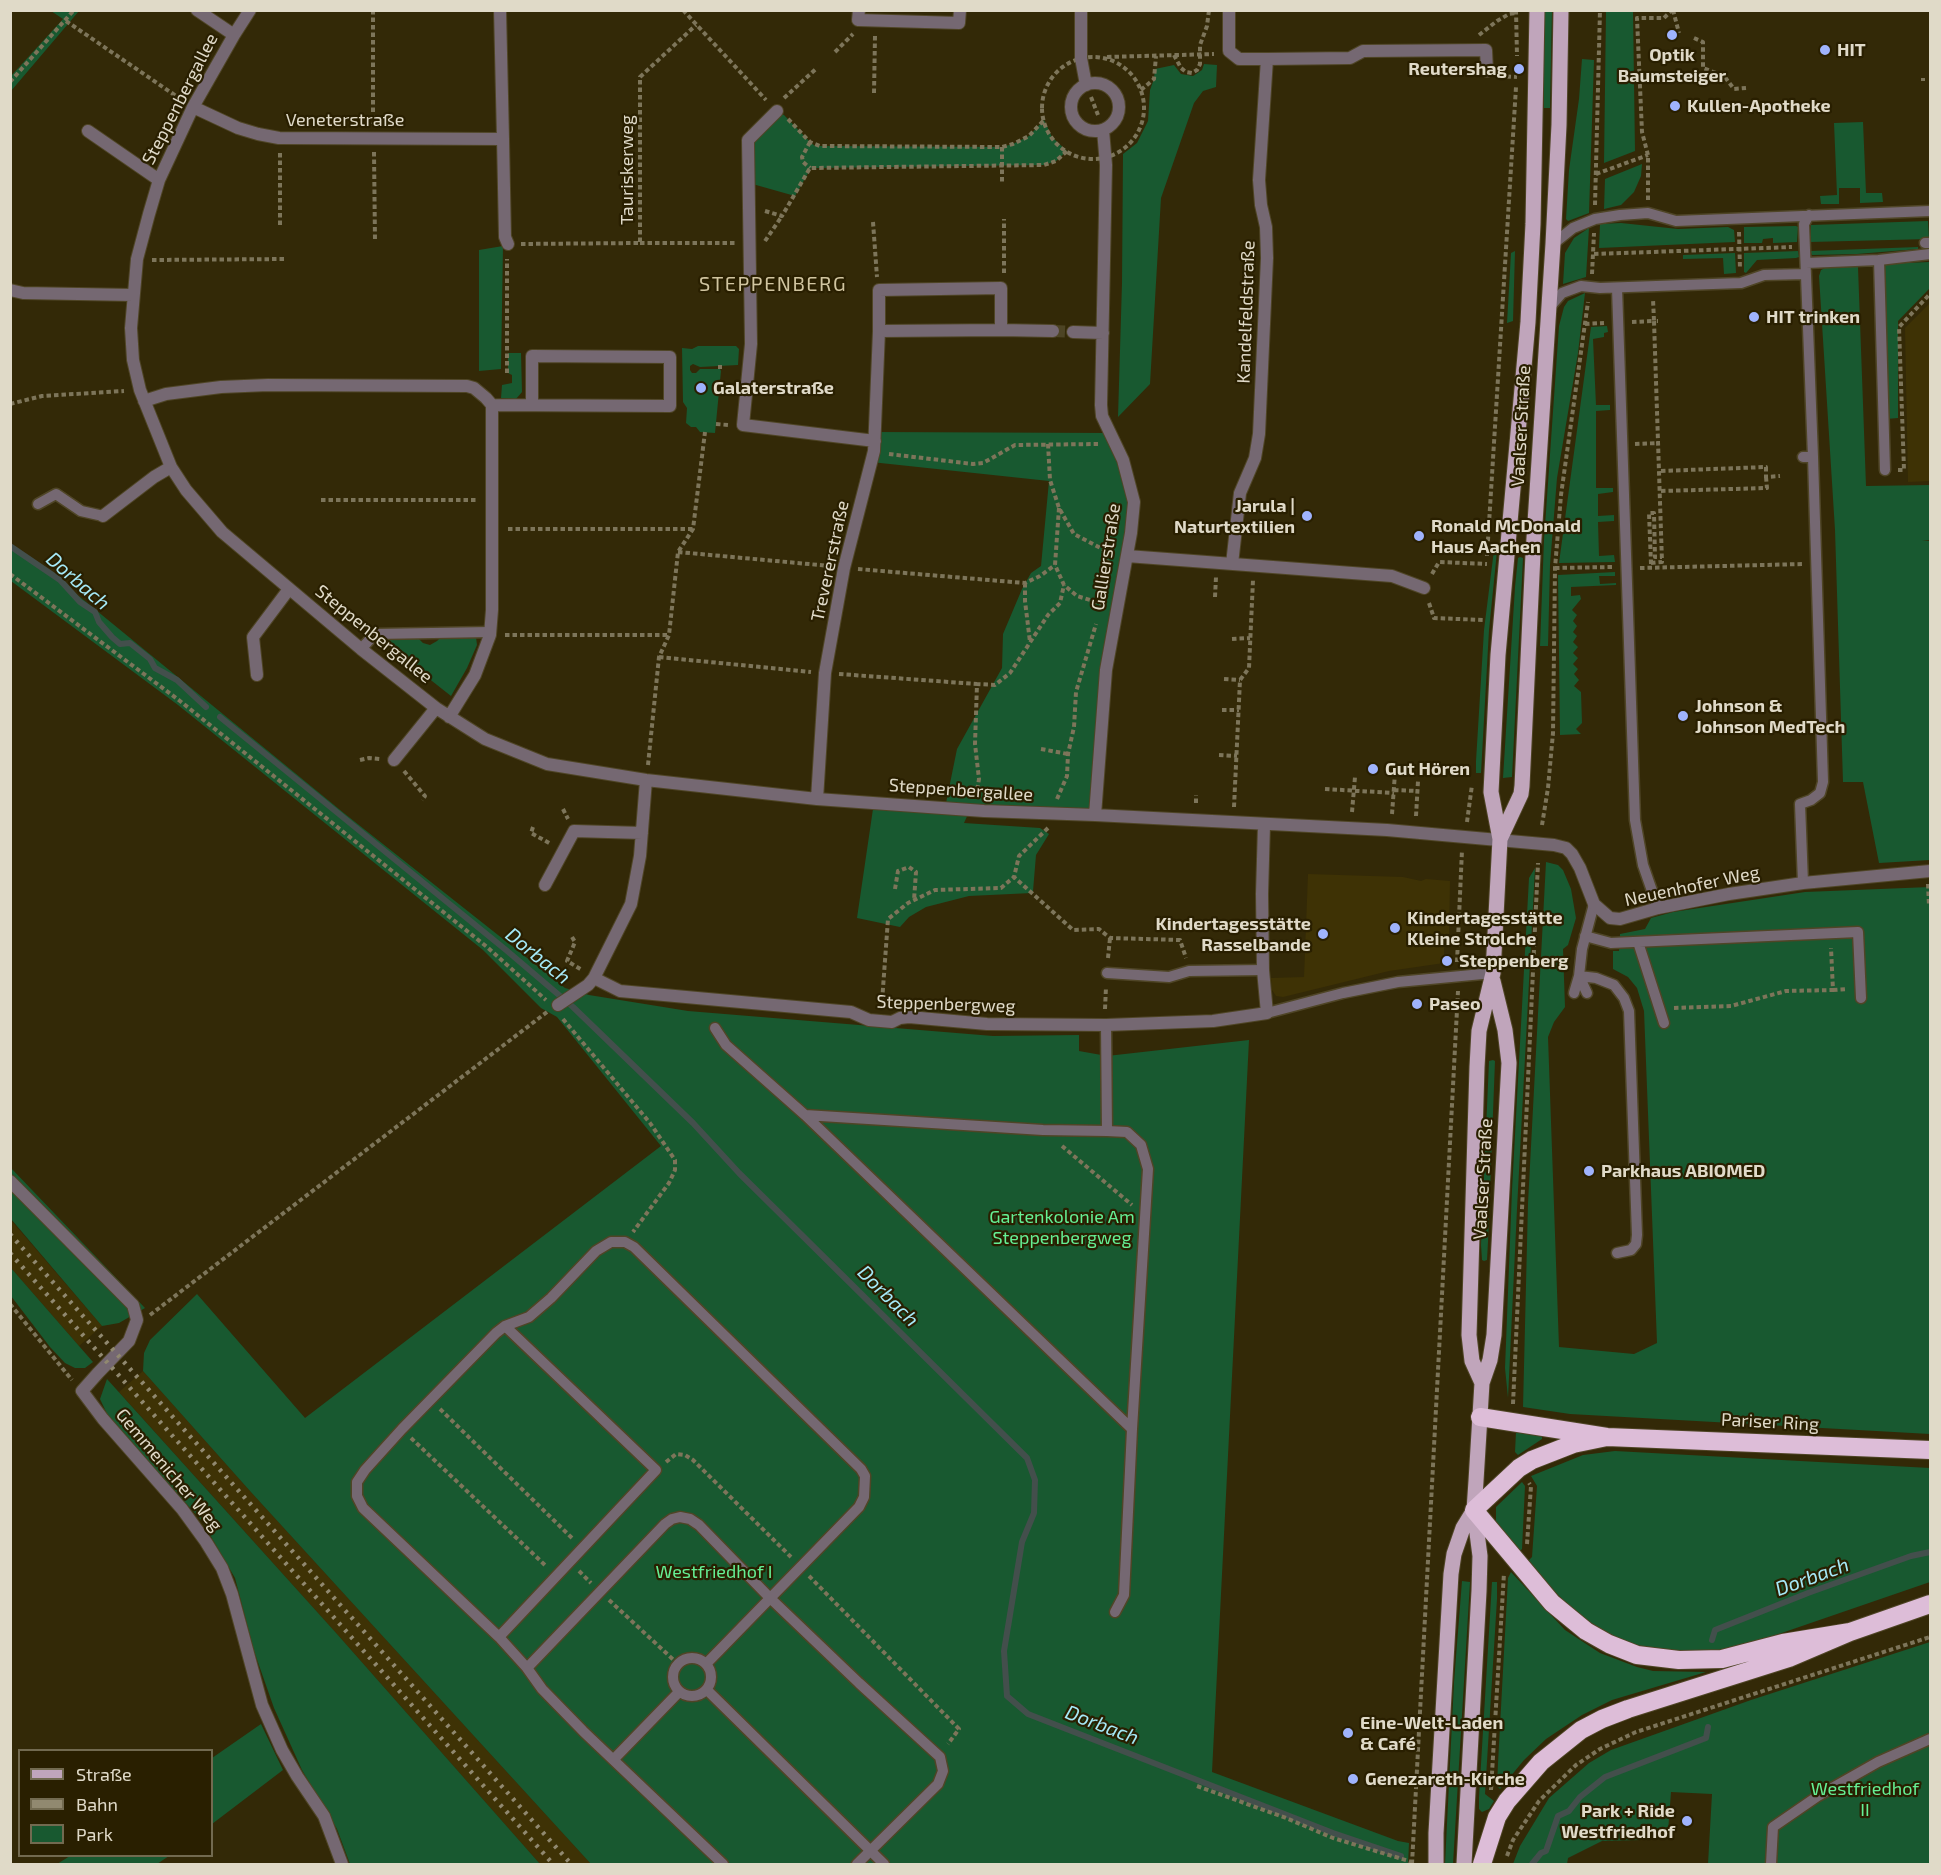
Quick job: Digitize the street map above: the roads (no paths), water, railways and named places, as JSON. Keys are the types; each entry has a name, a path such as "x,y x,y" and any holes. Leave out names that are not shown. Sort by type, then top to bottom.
{"highway":[{"path":"1479,1417 1607,1437"},
{"path":"1607,1437 1573,1444 1532,1460 1519,1468 1474,1510 1552,1604 1586,1631 1609,1644 1637,1655 1679,1660 1722,1659 1783,1643 1850,1632"},
{"name":"Pariser Ring","path":"1607,1437 1930,1450"},
{"path":"1482,1864 1497,1817 1507,1801 1540,1762 1581,1730 1628,1709 1789,1658 1850,1632 1930,1604"}],"main road":[{"name":"Vaalser Straße","path":"1482,1383 1472,1361 1469,1335 1479,1031 1493,975 1500,839 1491,792 1498,655 1528,322 1533,224 1537,10"},
{"name":"Vaalser Straße","path":"1500,839 1521,794 1522,786 1559,126 1561,10"},
{"name":"Vaalser Straße","path":"1464,1864 1479,1591 1480,1556 1474,1510 1479,1417 1482,1383 1490,1360 1494,1335 1509,1064 1505,1029 1493,975"},
{"name":"Vaalser Straße","path":"1436,1864 1451,1574 1454,1554 1463,1528 1474,1510"}],"street":[{"name":"Steppenbergallee","path":"197,10 234,35"},
{"name":"Steppenbergallee","path":"250,10 193,106 159,180 136,260 131,328 133,360 142,395 171,467 186,490 222,532 361,649 449,717 485,739 547,764 646,780 816,799 984,812 1095,815 1387,830 1500,839"},
{"path":"500,10 505,237 508,244"},
{"path":"858,15 875,21 959,23 960,10"},
{"path":"1081,10 1081,58 1088,90"},
{"path":"1229,10 1229,51 1239,59 1350,58 1363,51 1486,50 1486,71"},
{"name":"Kandelfeldstraße","path":"1232,564 1240,493 1255,458 1258,434 1267,258 1266,227 1259,180 1267,59"},
{"path":"1097,83 1114,92 1119,111 1115,121 1103,130 1097,132 1086,130 1073,118 1070,109 1072,99 1079,89 1088,90 1097,83"},
{"name":"Veneterstraße","path":"193,106 238,128 258,135 279,138 502,139"},
{"path":"775,109 748,140 751,344 743,425 874,446"},
{"name":"Gallierstraße","path":"1095,815 1106,670 1127,556 1134,502 1123,460 1102,416 1106,157 1103,130"},
{"name":"Steppenbergallee","path":"88,131 159,180"},
{"name":"Trevererstraße","path":"816,799 825,673 844,568 874,446 879,290 1001,288 1001,330"},
{"path":"10,290 23,293 133,295"},
{"path":"879,331 1053,331"},
{"path":"1073,332 1103,333"},
{"path":"142,395 268,385 457,386 474,388 492,405 670,406 670,357 532,356 532,405"},
{"path":"449,717 475,675 490,633 493,500 492,405"},
{"path":"103,516 154,477 171,467"},
{"path":"1127,556 1392,576 1424,588"},
{"name":"Steppenbergallee","path":"253,637 290,589"},
{"path":"240,638 253,637 257,675"},
{"name":"Steppenbergallee","path":"394,760 436,708"},
{"path":"556,1006 594,978 630,904 636,880 646,780"},
{"path":"1264,825 1263,970 1267,1013"},
{"path":"544,885 574,831 642,833"},
{"path":"1500,839 1566,848 1580,868 1594,904"},
{"name":"Neuenhofer Weg","path":"1594,904 1610,918 1620,919 1658,908 1729,894 1803,883 1930,872"},
{"name":"Steppenbergweg","path":"594,978 620,991 851,1012 869,1020 892,1022 909,1017 987,1024 1106,1025 1214,1021 1267,1013"},
{"name":"Gemmenicher Weg","path":"10,1181 133,1305 137,1320 129,1341 82,1391 103,1419 182,1509 222,1568 232,1594 262,1705 297,1776 324,1816 342,1864"}],"lane":[{"path":"1553,244 1573,228 1595,219 1620,214 1648,213 1676,221 1930,211"},
{"path":"1803,883 1800,804 1820,793 1823,782 1808,457 1804,224 1809,215"},
{"path":"1548,309 1562,293 1581,286 1617,288 1741,283 1764,275 1806,268 1930,254"},
{"path":"1879,260 1885,470"},
{"path":"1617,288 1635,820 1643,864 1658,908"},
{"path":"38,504 56,494 81,511 103,516"},
{"path":"361,649 375,634 490,633"},
{"path":"1574,993 1579,976 1582,949 1594,904"},
{"path":"1586,936 1611,943 1858,932 1861,998"},
{"path":"1638,942 1664,1023"},
{"path":"1107,973 1169,976 1189,971 1263,970"},
{"path":"1267,1013 1343,993 1398,982 1493,975"},
{"path":"1579,976 1587,993"},
{"path":"1579,976 1596,978 1614,985 1624,998 1629,1011 1637,1235 1636,1244 1631,1250 1617,1253"},
{"path":"1106,1025 1107,1131"},
{"path":"715,1028 726,1045 806,1115 1131,1429"},
{"path":"806,1115 1042,1130 1127,1132 1141,1146 1148,1169 1131,1429 1124,1595 1115,1612"},
{"path":"706,1664 859,1507 864,1497 865,1476 861,1469 634,1247 625,1242 611,1242 596,1251 551,1298 529,1317 505,1326 496,1333 365,1470 357,1482 357,1496 363,1508 499,1637 527,1668 542,1689 583,1731 723,1864"},
{"path":"499,1637 656,1470 505,1326"},
{"path":"527,1668 665,1524 680,1517 690,1519 699,1525 770,1598 859,1683 940,1756 943,1771 938,1784 858,1864"},
{"path":"688,1658 694,1658 706,1664 711,1674 707,1690 691,1697 680,1692 673,1682 674,1670 678,1664 688,1658"},
{"path":"707,1690 884,1864"},
{"path":"615,1759 680,1692"},
{"path":"1771,1864 1773,1827 1818,1796 1878,1762 1930,1739"}],"waterway":[{"name":"Dorbach","path":"10,546 60,580 80,602 95,612 99,622 120,644 130,643 150,659 155,668 177,680 206,707"},
{"name":"Dorbach","path":"220,717 573,1007 693,1123 739,1173 1027,1458 1035,1480 1034,1513 1022,1542 1004,1651 1007,1696 1028,1714 1333,1833 1401,1856"},
{"name":"Dorbach","path":"1712,1640 1715,1630 1808,1593 1911,1556 1930,1552"},
{"name":"Dorbach","path":"1532,1864 1541,1853 1546,1851 1558,1816 1569,1811 1580,1797 1605,1777 1706,1738 1708,1727"}],"tunnel":[{"path":"1053,331 1073,332"}],"railway":[{"path":"10,1234 571,1864"},
{"path":"10,1253 553,1864"}],"place":[{"name":"Optik Baumsteiger","path":"1672,35"},
{"name":"HIT","path":"1825,50"},
{"name":"Reutershag","path":"1519,69"},
{"name":"Kullen-Apotheke","path":"1675,106"},
{"name":"HIT trinken","path":"1754,317"},
{"name":"Galaterstraße","path":"701,388"},
{"name":"Jarula | Naturtextilien","path":"1307,516"},
{"name":"Ronald McDonald Haus Aachen","path":"1419,536"},
{"name":"Johnson & Johnson MedTech","path":"1683,716"},
{"name":"Gut Hören","path":"1373,769"},
{"name":"Kindertagesstätte Kleine Strolche","path":"1395,928"},
{"name":"Kindertagesstätte Rasselbande","path":"1323,934"},
{"name":"Steppenberg","path":"1447,961"},
{"name":"Paseo","path":"1417,1004"},
{"name":"Parkhaus ABIOMED","path":"1589,1171"},
{"name":"Eine-Welt-Laden & Café","path":"1348,1733"},
{"name":"Genezareth-Kirche","path":"1353,1779"},
{"name":"Park + Ride Westfriedhof","path":"1687,1821"}],"district":[{"name":"STEPPENBERG","path":"773,284"}],"park label":[{"name":"Gartenkolonie Am Steppenbergweg","path":"1062,1227"},
{"name":"Westfriedhof I","path":"714,1572"},
{"name":"Westfriedhof II","path":"1865,1799"}]}
